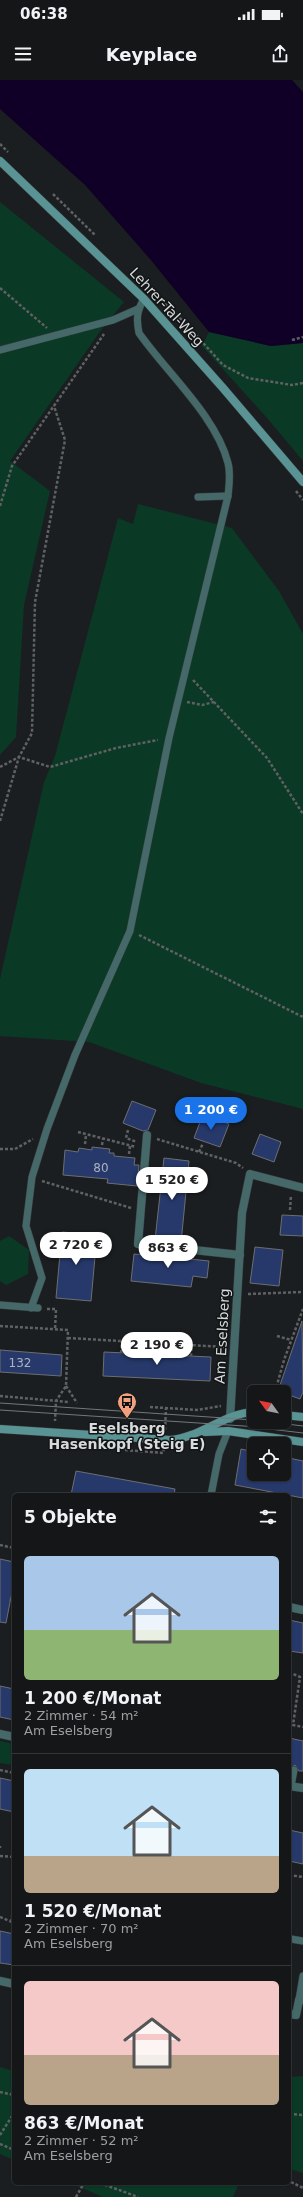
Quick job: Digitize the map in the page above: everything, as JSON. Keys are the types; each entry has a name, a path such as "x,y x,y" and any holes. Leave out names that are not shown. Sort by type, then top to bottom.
{"street":[{"name":"Lehrer-Tal-Weg","path":"0,161 144,299 224,388 303,482"},
{"path":"147,1135 144,1147 138,1244 240,1255"},
{"path":"250,1174 303,1188"},
{"name":"Am Eselsberg","path":"230,1419 242,1213 250,1174"},
{"path":"194,1435 230,1419 247,1414"},
{"path":"291,1416 303,1417"},
{"path":"228,1431 230,1419"},
{"path":"0,1429 164,1440 176,1440 213,1431 228,1431 303,1442"},
{"path":"291,1607 303,1610"},
{"path":"0,1734 12,1737"},
{"path":"291,1786 303,1788"},
{"path":"0,1981 12,1984"},
{"path":"291,2014 296,2015 301,2000"}],"lane":[{"path":"0,1305 35,1308 42,1278 26,1226 32,1177 47,1129 75,1055 130,931 169,738 228,496 230,480 228,464 215,430 139,332 137,323 138,309 144,299"},
{"path":"0,350 113,320 138,309"},
{"path":"198,497 228,496"},
{"path":"211,1493 219,1454 228,1431"},
{"path":"291,1782 294,1770"},
{"path":"291,1939 303,1941"},
{"path":"301,2000 303,1976"}],"path":[{"path":"0,288 56,336"},
{"path":"162,301 187,325 223,365 248,378 292,385 303,383"},
{"path":"0,506 12,466 113,320"},
{"path":"292,340 303,337"},
{"path":"0,821 19,757 32,733 34,602 65,440 54,406"},
{"path":"185,672 267,758 303,814"},
{"path":"178,701 202,705 214,702"},
{"path":"0,768 19,757 50,767 116,748 169,738"},
{"path":"130,931 303,1018"},
{"path":"0,1149 15,1149 47,1129"},
{"path":"128,1130 126,1138 144,1147"},
{"path":"78,1132 130,1146 144,1147"},
{"path":"85,1144 86,1134"},
{"path":"147,1135 236,1163 250,1174"},
{"path":"102,1145 103,1139"},
{"path":"199,1152 203,1143"},
{"path":"129,1154 130,1146"},
{"path":"32,1177 139,1211"},
{"path":"237,1295 303,1292"},
{"path":"35,1308 56,1309 55,1330"},
{"path":"277,1385 291,1340 303,1309"},
{"path":"0,1326 68,1330 66,1386 56,1401 55,1421"},
{"path":"277,1336 291,1340"},
{"path":"68,1338 235,1347"},
{"path":"121,1353 122,1341"},
{"path":"156,1354 157,1343"},
{"path":"191,1356 192,1345"},
{"path":"66,1386 77,1403"},
{"path":"0,1396 69,1402"},
{"path":"150,1407 197,1410 232,1404"},
{"path":"148,1426 165,1427"},
{"path":"125,1450 163,1453"},
{"path":"0,1545 12,1548"},
{"path":"291,1673 300,1677 293,1725 303,1727"},
{"path":"0,1770 12,1773"},
{"path":"0,1856 12,1857"},
{"path":"291,1875 303,1878"},
{"path":"0,1917 12,1923"},
{"path":"0,2092 12,2095"},
{"path":"291,2114 303,2115"},
{"path":"0,2136 12,2116"},
{"path":"0,2144 12,2149"},
{"path":"291,2182 303,2188"},
{"path":"76,2197 83,2185"},
{"path":"105,2185 138,2197"}],"green space":[{"path":"0,202 124,302 101,330 10,461 50,491 24,605 16,737 0,755"},
{"path":"209,332 271,346 303,343 303,461 267,418 202,346"},
{"path":"138,504 232,528 279,591 303,634 303,1109 201,1083 89,1042 0,1036 0,979 44,782 55,756 118,518 133,524"},
{"path":"9,1236 29,1250 28,1274 6,1285 0,1281 0,1241"},
{"path":"0,1741 12,1744 12,1765 0,1763"},
{"path":"0,2067 12,2070 12,2159 0,2154"},
{"path":"303,2076 303,2173 291,2170 291,2077"},
{"path":"75,2185 238,2185 233,2197 103,2197"}],"shaded area":[{"path":"0,80 292,80 303,92 303,343 271,346 209,332 150,259 85,185 0,109"}],"building":[{"path":"132,1101 156,1110 148,1130 143,1131 123,1123"},
{"path":"203,1114 229,1124 220,1147 194,1138"},
{"path":"260,1134 281,1142 274,1162 252,1154"},
{"path":"92,1147 110,1149 109,1153 114,1153 114,1156 135,1158 134,1165 139,1165 137,1186 107,1183 108,1179 63,1175 65,1150 78,1152 79,1148 92,1150"},
{"path":"164,1158 189,1161 181,1243 155,1240"},
{"path":"282,1215 303,1216 303,1236 280,1235"},
{"path":"62,1232 97,1235 91,1301 56,1298"},
{"path":"255,1247 283,1250 279,1286 250,1283"},
{"path":"154,1251 180,1254 180,1258 209,1261 207,1278 193,1276 191,1287 131,1281 134,1254 154,1256"},
{"path":"302,1321 303,1392 300,1399 291,1396 291,1385 280,1385"},
{"path":"0,1350 62,1355 61,1376 0,1372"},
{"path":"104,1352 211,1357 210,1381 103,1376"},
{"path":"241,1449 247,1450 247,1481 291,1481 291,1458 303,1461 303,1498 291,1496 291,1493 277,1493 235,1485"},
{"path":"76,1471 175,1489 174,1493 71,1493"},
{"path":"0,1559 12,1562 12,1592 6,1623 0,1622"},
{"path":"291,1620 303,1623 303,1653 291,1651"},
{"path":"0,1686 12,1689 12,1720 0,1717"},
{"path":"291,1738 303,1741 303,1771 299,1771 295,1765 291,1768"},
{"path":"0,1778 12,1781 12,1812 0,1809"},
{"path":"291,1830 303,1833 303,1864 291,1861"},
{"path":"0,1931 12,1934 12,1965 0,1963"}],"tram line":[{"path":"0,1403 247,1420"},
{"path":"0,1410 244,1426 303,1433"},
{"path":"291,1425 303,1426"}],"place":[{"name":"Eselsberg Hasenkopf (Steig E)","path":"127,1419"}]}
